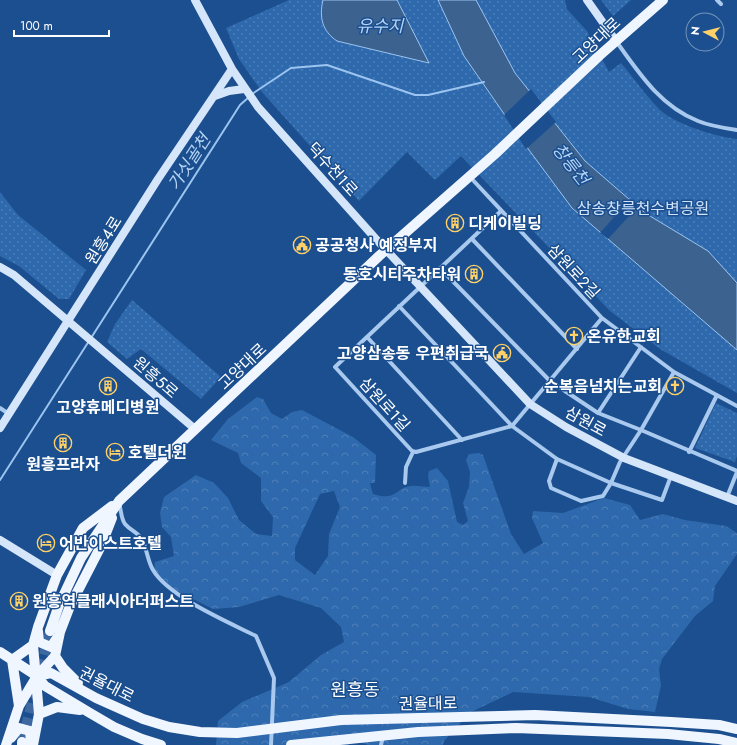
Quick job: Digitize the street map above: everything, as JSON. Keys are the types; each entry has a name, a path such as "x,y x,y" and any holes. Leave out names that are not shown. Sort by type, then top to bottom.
{"main road":[{"name":"고양대로","path":"50,630 59,605 81,558 119,501 386,250 495,154 616,41 663,0"},
{"path":"27,744 40,714 33,645 38,627 58,574 83,528 119,501"},
{"path":"38,627 39,642 51,647 60,632 79,586 101,546 119,501"},
{"path":"7,743 19,706 37,676 55,656 60,632"},
{"path":"19,706 12,660 33,645"},
{"name":"권율대로","path":"0,652 37,676 45,686 114,727 142,740 160,745"},
{"path":"55,656 69,675 96,698"},
{"name":"권율대로","path":"37,676 51,673 96,698 143,719 169,727 200,732 236,733 271,730 341,720 535,715 719,725 737,729"},
{"path":"40,714 57,707 90,713"},
{"path":"7,743 19,728 30,731 27,744"},
{"name":"권율대로","path":"291,745 382,740 516,728 668,734 719,738 737,742"}],"street":[{"path":"195,0 241,88 214,97"},
{"path":"587,0 653,90 678,112 699,122 737,130"},
{"path":"717,0 721,4"},
{"name":"원흥4로","path":"0,428 158,179 232,69"},
{"name":"덕수천1로","path":"241,88 386,250"},
{"name":"삼원로2길","path":"470,176 602,318 550,382 530,404"},
{"path":"420,286 501,211"},
{"path":"472,239 577,349"},
{"name":"삼원로","path":"386,250 530,404 566,427 624,458 737,501"},
{"path":"0,267 14,275 68,321"},
{"path":"440,268 550,382 598,413 737,472 726,498"},
{"name":"삼원로1길","path":"420,286 335,367 413,452 512,426"},
{"path":"399,306 512,426 558,459 611,483 662,500 671,476"},
{"path":"602,318 674,372 737,406"},
{"name":"원흥5로","path":"68,321 195,429"},
{"name":"삼원로1길","path":"367,337 462,440"},
{"path":"598,413 641,347"},
{"path":"558,459 549,482 551,488 581,501 603,496 611,483 620,462 641,430 674,372"},
{"path":"689,452 717,395"},
{"path":"512,426 530,404"},
{"path":"0,408 9,414"},
{"path":"405,483 406,467 413,452"},
{"path":"119,501 124,522 142,540 146,555 154,571 167,586 214,615 256,636 274,678 271,745"},
{"path":"0,540 58,574"}],"green space":[{"name":"삼송창릉천수변공원","path":"289,0 565,0 567,9 587,31 609,72 621,63 655,105 667,115 697,129 719,136 737,139 737,393 660,349 610,311 461,156 435,180 407,152 359,201 262,92 239,59 226,28"},
{"path":"601,0 631,0 613,16"},
{"path":"0,192 18,215 86,270 69,299 59,299 19,266 0,256"},
{"path":"132,300 221,377 201,399 141,349 127,359 107,342 115,324"},
{"path":"257,397 263,399 271,413 282,419 292,412 302,410 353,437 376,455 375,483 370,483 373,494 381,496 392,495 406,487 411,486 430,487 428,476 429,471 437,468 448,481 457,522 463,525 468,521 463,503 469,487 470,472 466,460 469,454 479,453 483,455 511,534 524,554 543,543 532,518 533,511 563,513 604,498 630,505 640,520 663,514 685,520 726,526 737,533 737,554 715,586 713,601 695,616 662,659 659,669 661,686 655,712 628,709 589,697 513,692 471,712 444,741 443,745 368,745 354,740 348,745 216,745 218,721 242,702 289,682 321,655 344,642 341,627 321,608 279,595 239,607 213,609 167,586 154,571 155,562 174,556 171,537 162,527 160,513 164,497 196,475 214,483 228,498 239,520 256,534 272,536 273,517 261,501 261,478 241,463 238,453 211,440 228,419","holes":["334,491 340,507 329,534 328,556 315,575 295,560 295,548 320,494"]},
{"path":"716,403 737,413 737,456 735,462 695,448"}],"water":[{"name":"유수지","path":"323,0 397,0 429,63 337,41 328,33 323,23 321,12"},
{"name":"창릉천","path":"438,0 476,0 515,73 585,161 645,213 708,251 737,283 737,350 572,208 529,150 464,56"}],"pier":[{"path":"531,89 556,122 526,149 504,115"},
{"path":"630,199 639,205 608,239 600,233"}],"waterway":[{"name":"가싯골천","path":"252,94 291,68 327,65 415,95 428,95 484,82"},
{"name":"가싯골천","path":"91,338 240,105 249,97"},
{"name":"가싯골천","path":"0,480 89,341"}],"tunnel":[{"path":"22,742 50,631"}],"place":[{"name":"디케이빌딩","path":"455,223"},
{"name":"공공청사 예정부지","path":"302,245"},
{"name":"동호시티주차타워","path":"474,274"},
{"name":"온유한교회","path":"574,336"},
{"name":"고양삼송동 우편취급국","path":"502,353"},
{"name":"고양휴메디병원","path":"108,386"},
{"name":"순복음넘치는교회","path":"675,386"},
{"name":"원흥프라자","path":"63,443"},
{"name":"호텔더윈","path":"115,452"},
{"name":"어반이스트호텔","path":"46,543"},
{"name":"원흥역클래시아더퍼스트","path":"19,601"}],"district":[{"name":"원흥동","path":"355,690"}]}
